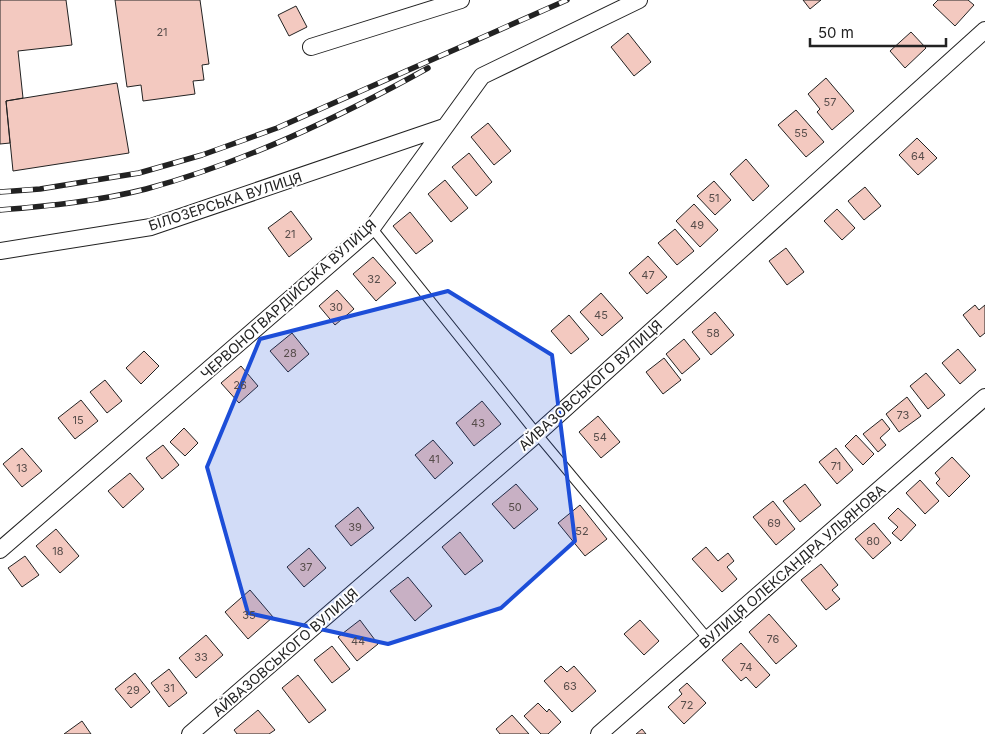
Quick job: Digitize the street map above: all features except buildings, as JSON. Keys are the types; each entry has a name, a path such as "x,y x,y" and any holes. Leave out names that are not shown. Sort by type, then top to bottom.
{"street":[{"path":"311,47 461,0"},
{"name":"ЧЕРВОНОГВАРДІЙСЬКА ВУЛИЦЯ","path":"0,550 372,228 482,76 639,0"},
{"name":"АЙВАЗОВСЬКОГО ВУЛИЦЯ","path":"190,734 537,434 985,30"},
{"name":"БІЛОЗЕРСЬКА ВУЛИЦЯ","path":"0,251 151,227 444,127"},
{"name":"ВУЛИЦЯ ОЛЕКСАНДРА УЛЬЯНОВА","path":"599,734 985,397"}],"lane":[{"path":"372,228 537,434 708,640"}],"highlighted area":[{"path":"448,291 552,355 575,541 501,608 388,644 248,613 207,467 260,339"}],"railway":[{"path":"0,192 40,189 139,173 202,155 277,128 567,0"},
{"path":"0,210 110,197 183,178 219,166 290,137 360,104 428,68"}]}
